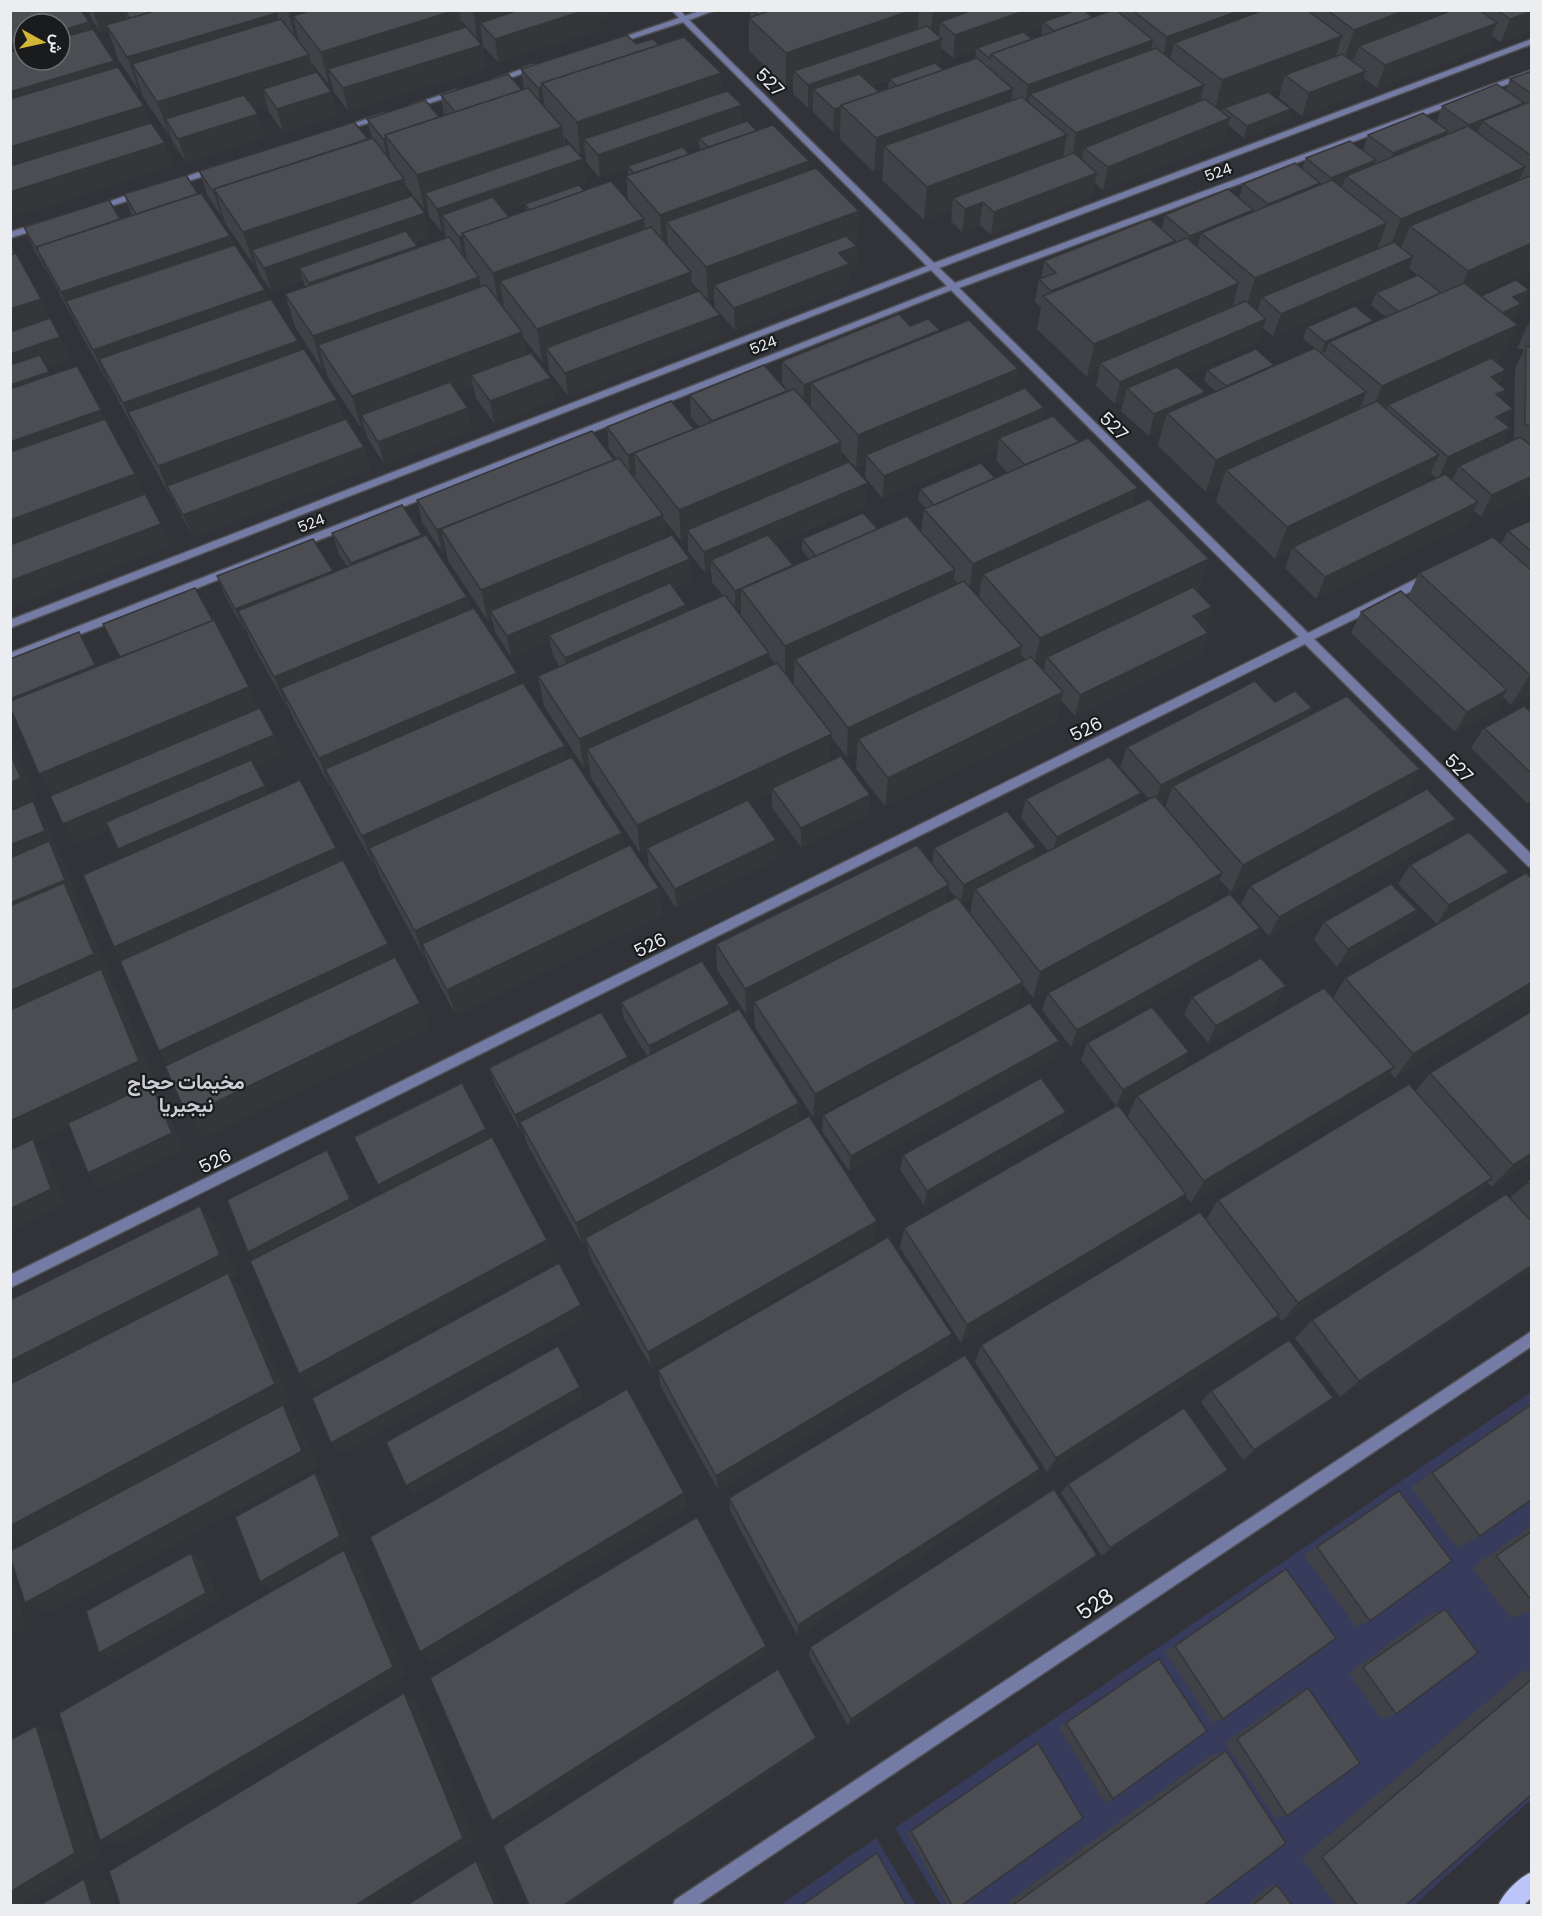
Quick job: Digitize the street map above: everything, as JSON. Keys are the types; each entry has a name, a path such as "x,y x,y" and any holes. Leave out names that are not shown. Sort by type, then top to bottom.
{"main road":[{"path":"1508,1905 1532,1881"}],"street":[{"name":"527","path":"675,10 1532,863"},
{"path":"604,45 712,10"},
{"name":"524","path":"10,624 932,267 1532,41"},
{"path":"490,82 547,63"},
{"name":"524","path":"10,658 952,287 1532,72"},
{"path":"398,111 467,89"},
{"path":"330,133 387,115"},
{"path":"159,188 227,166"},
{"path":"90,210 147,191"},
{"path":"10,235 45,224"},
{"name":"526","path":"10,1282 1439,573"},
{"name":"528","path":"681,1905 1532,1338"}],"shaded area":[{"path":"1531,1392 1531,1800 1414,1905 941,1905 895,1828"},
{"path":"876,1838 916,1905 779,1906"}],"building":[{"path":"10,10 81,10 89,22 72,27 72,12 12,12 12,44 10,45"},
{"path":"125,10 158,10 130,19"},
{"path":"158,10 275,10 277,13 127,57 106,25"},
{"path":"312,10 456,10 321,52 293,16"},
{"path":"519,10 586,10 495,39 480,23"},
{"path":"753,10 772,10 758,15"},
{"path":"772,10 913,10 786,53 749,18"},
{"path":"973,10 1027,10 955,35 940,22"},
{"path":"1077,10 1084,10 1093,18 1054,31 1043,22"},
{"path":"1113,10 1153,40 1028,85 991,54"},
{"path":"1132,10 1241,10 1167,37"},
{"path":"1264,10 1307,10 1342,36 1222,80 1174,43"},
{"path":"1327,10 1406,10 1354,30"},
{"path":"1453,10 1479,10 1497,23 1385,65 1359,46"},
{"path":"1497,10 1532,10 1532,11 1510,19"},
{"path":"281,19 309,55 157,102 132,64"},
{"path":"927,26 942,39 808,85 794,71"},
{"path":"466,27 482,45 343,88 328,69"},
{"path":"93,29 114,61 10,92 10,52 12,52 12,72 72,72 72,35"},
{"path":"1023,32 1032,39 991,54 990,59 977,48"},
{"path":"627,35 636,44 653,39 659,45 542,83 542,87 538,88 521,69"},
{"path":"684,37 721,73 577,122 542,83"},
{"path":"1156,48 1204,85 1076,133 1030,94"},
{"path":"1342,54 1366,71 1309,93 1285,75"},
{"path":"977,58 1013,89 876,138 841,105"},
{"path":"935,63 943,70 897,86 889,79"},
{"path":"118,67 144,106 10,147 10,99"},
{"path":"1532,71 1532,94 1510,79"},
{"path":"317,72 331,92 277,109 263,89"},
{"path":"508,74 522,90 455,112 441,95"},
{"path":"859,74 879,92 834,109 813,89"},
{"path":"1497,84 1524,103 1469,125 1442,106"},
{"path":"528,88 562,127 417,175 385,135"},
{"path":"727,91 742,105 598,155 584,139"},
{"path":"1268,92 1291,109 1247,126 1224,108"},
{"path":"244,95 258,114 178,139 165,119"},
{"path":"1022,97 1067,135 927,187 884,146"},
{"path":"1205,99 1230,118 1108,167 1084,148"},
{"path":"425,100 439,117 385,135 386,138 383,139 367,119"},
{"path":"1532,101 1532,156 1482,121"},
{"path":"1423,113 1448,131 1393,153 1368,135"},
{"path":"747,121 757,131 708,147 699,138"},
{"path":"354,122 368,139 214,189 216,193 199,171"},
{"path":"151,123 165,143 10,192 10,166"},
{"path":"773,125 809,161 660,215 626,176"},
{"path":"1468,126 1525,167 1401,219 1346,176"},
{"path":"373,138 404,179 243,232 214,189"},
{"path":"1350,141 1376,160 1331,178 1306,158"},
{"path":"569,144 583,159 437,209 425,193"},
{"path":"683,147 689,154 634,173 628,166"},
{"path":"1074,153 1097,173 994,212 983,202 965,209 953,198"},
{"path":"1295,163 1320,183 1268,204 1243,184"},
{"path":"816,168 859,211 706,267 666,222"},
{"path":"186,175 198,194 136,214 124,194"},
{"path":"1532,175 1532,243 1468,271 1410,226"},
{"path":"1332,180 1387,223 1255,278 1201,233"},
{"path":"611,181 644,219 493,273 462,233"},
{"path":"579,185 584,191 529,210 525,204"},
{"path":"1228,189 1253,210 1190,236 1165,215"},
{"path":"201,193 230,236 61,292 36,247"},
{"path":"412,196 425,213 264,268 252,250"},
{"path":"493,197 509,217 462,233 463,236 459,237 442,215"},
{"path":"109,200 120,219 36,247 37,250 24,227"},
{"path":"1150,219 1175,241 1051,291 1039,279 1056,273 1044,261"},
{"path":"651,227 691,272 537,329 500,281"},
{"path":"406,231 417,246 309,283 299,268"},
{"path":"846,236 857,246 839,253 849,264 734,308 714,285"},
{"path":"449,237 479,277 313,336 285,294"},
{"path":"1187,238 1239,283 1094,344 1043,296"},
{"path":"1394,242 1413,257 1281,314 1262,297"},
{"path":"10,245 15,253 10,255"},
{"path":"235,245 265,290 93,350 66,301"},
{"path":"16,253 41,299 10,309 10,255"},
{"path":"1418,275 1441,293 1399,312 1376,293"},
{"path":"1516,280 1529,290 1513,297 1521,304 1502,313 1481,296"},
{"path":"1464,283 1518,325 1382,386 1329,342"},
{"path":"486,285 522,332 352,396 318,345"},
{"path":"699,291 720,315 565,373 546,348"},
{"path":"271,299 298,341 123,403 99,359"},
{"path":"1246,301 1266,319 1120,382 1100,363"},
{"path":"1355,306 1373,321 1325,342 1307,327"},
{"path":"899,314 910,326 928,319 940,330 804,385 782,361"},
{"path":"50,318 60,337 10,354 10,332"},
{"path":"969,320 1018,369 858,435 811,383"},
{"path":"1526,346 1532,347 1532,426 1525,425"},
{"path":"1315,348 1366,392 1216,460 1167,413"},
{"path":"304,349 337,400 158,466 128,412"},
{"path":"1256,349 1274,365 1226,386 1207,370"},
{"path":"531,353 551,378 490,401 471,375"},
{"path":"40,355 49,372 10,385 10,365"},
{"path":"1491,358 1506,370 1491,377 1506,390 1496,394 1513,409 1496,417 1510,428 1448,457 1388,405"},
{"path":"764,365 787,391 712,421 690,395"},
{"path":"77,366 101,410 10,442 10,389"},
{"path":"1177,367 1205,392 1154,414 1127,388"},
{"path":"450,382 468,408 378,442 361,415"},
{"path":"1025,388 1044,408 884,476 866,455"},
{"path":"794,389 841,442 679,510 634,453"},
{"path":"671,401 694,429 628,455 607,427"},
{"path":"1377,401 1439,455 1287,527 1226,470"},
{"path":"1053,416 1079,442 1025,465 999,438"},
{"path":"105,419 135,474 10,520 10,452"},
{"path":"346,419 364,447 183,515 167,486"},
{"path":"592,431 614,460 437,530 417,500"},
{"path":"1520,437 1532,446 1532,476 1492,495 1459,466"},
{"path":"1088,438 1138,488 973,564 924,509"},
{"path":"619,458 663,515 481,590 441,529"},
{"path":"849,462 868,483 704,552 687,530"},
{"path":"981,463 995,478 934,505 920,489"},
{"path":"1445,474 1478,502 1325,577 1293,547"},
{"path":"145,494 161,524 10,581 10,545"},
{"path":"1149,499 1209,559 1040,638 983,574"},
{"path":"402,505 422,535 351,563 332,533"},
{"path":"863,513 878,529 816,556 802,539"},
{"path":"907,516 955,570 785,646 741,589"},
{"path":"1532,520 1532,552 1508,531"},
{"path":"426,535 467,597 274,677 238,611"},
{"path":"672,535 690,559 507,636 490,611"},
{"path":"768,535 793,565 735,591 711,560"},
{"path":"1493,537 1532,571 1532,674 1530,675 1419,573"},
{"path":"313,539 333,571 235,609 217,576"},
{"path":"964,581 1022,646 848,728 795,659"},
{"path":"670,583 686,605 565,658 549,635"},
{"path":"1193,587 1212,607 1193,616 1208,633 1080,695 1047,657"},
{"path":"195,588 213,621 120,657 103,624"},
{"path":"1401,591 1507,690 1467,712 1361,612"},
{"path":"725,595 769,653 579,739 538,676"},
{"path":"474,608 517,673 319,758 281,688"},
{"path":"214,620 249,687 39,774 10,707 10,701"},
{"path":"79,632 95,665 10,699 10,659"},
{"path":"1031,657 1063,692 888,778 858,739"},
{"path":"777,663 832,734 637,825 587,749"},
{"path":"1255,681 1275,702 1295,691 1312,708 1161,785 1127,747"},
{"path":"523,683 565,746 362,836 325,769"},
{"path":"1347,696 1420,769 1243,865 1173,786"},
{"path":"1524,706 1532,713 1532,774 1484,728"},
{"path":"260,708 274,735 63,824 50,796"},
{"path":"10,754 21,778 10,783"},
{"path":"841,756 870,795 801,828 772,788"},
{"path":"572,757 622,833 415,931 369,848"},
{"path":"1109,757 1141,793 1057,837 1026,799"},
{"path":"251,760 265,786 118,849 106,822"},
{"path":"300,780 336,848 114,947 83,875"},
{"path":"1427,789 1456,819 1279,917 1250,886"},
{"path":"1155,796 1222,873 1040,972 975,889"},
{"path":"748,800 776,840 675,889 647,848"},
{"path":"33,801 45,831 10,845 10,811"},
{"path":"1007,811 1036,847 964,885 934,848"},
{"path":"1469,832 1509,872 1449,905 1410,865"},
{"path":"49,841 65,880 10,903 10,858"},
{"path":"630,845 659,888 447,990 422,944"},
{"path":"917,845 949,885 745,989 716,944"},
{"path":"343,860 388,944 159,1051 120,961"},
{"path":"1526,873 1532,879 1532,982 1413,1054 1345,978"},
{"path":"64,883 94,954 10,991 10,906"},
{"path":"1391,884 1417,910 1348,949 1324,922"},
{"path":"1230,894 1260,928 1077,1030 1048,993"},
{"path":"957,897 1023,982 815,1094 754,1002"},
{"path":"395,957 420,1003 187,1116 165,1066"},
{"path":"1261,958 1286,986 1216,1026 1192,997"},
{"path":"702,961 730,1004 649,1046 621,1002"},
{"path":"101,969 139,1061 10,1121 10,1010"},
{"path":"1324,988 1394,1067 1204,1181 1137,1096"},
{"path":"1030,1003 1059,1041 851,1156 823,1115"},
{"path":"1152,1007 1189,1052 1123,1090 1087,1043"},
{"path":"739,1009 799,1103 576,1223 520,1122"},
{"path":"1532,1011 1532,1153 1513,1165 1430,1073"},
{"path":"601,1012 628,1057 515,1115 489,1068"},
{"path":"1041,1078 1066,1112 927,1191 903,1155"},
{"path":"462,1083 486,1129 378,1185 354,1137"},
{"path":"151,1084 172,1133 88,1173 68,1123"},
{"path":"1409,1084 1492,1178 1298,1303 1218,1200"},
{"path":"1118,1105 1186,1194 967,1325 904,1228"},
{"path":"809,1116 877,1221 648,1352 585,1238"},
{"path":"492,1137 547,1240 299,1374 250,1261"},
{"path":"33,1139 51,1189 10,1209 10,1150"},
{"path":"327,1150 350,1199 248,1252 227,1200"},
{"path":"1506,1194 1532,1222 1532,1265 1359,1381 1312,1320"},
{"path":"200,1206 220,1255 10,1361 10,1300"},
{"path":"1200,1212 1279,1315 1056,1458 981,1345"},
{"path":"888,1237 952,1334 716,1476 658,1370"},
{"path":"559,1263 581,1305 331,1443 312,1398"},
{"path":"228,1273 275,1384 10,1526 10,1384"},
{"path":"1289,1340 1333,1398 1254,1450 1211,1391"},
{"path":"558,1346 580,1387 406,1486 386,1442"},
{"path":"965,1355 1040,1469 798,1625 729,1498"},
{"path":"627,1389 684,1493 420,1652 370,1537"},
{"path":"1532,1404 1532,1499 1480,1536 1432,1473"},
{"path":"283,1405 302,1451 25,1603 10,1551"},
{"path":"1184,1408 1228,1470 1110,1548 1068,1484"},
{"path":"315,1473 340,1536 260,1582 235,1517"},
{"path":"1054,1489 1097,1555 851,1719 810,1647"},
{"path":"1399,1491 1452,1561 1370,1621 1317,1547"},
{"path":"697,1517 766,1646 492,1821 430,1678"},
{"path":"1532,1531 1532,1601 1496,1556"},
{"path":"344,1550 393,1667 100,1841 59,1713"},
{"path":"191,1553 206,1593 99,1653 86,1611"},
{"path":"1286,1569 1336,1638 1223,1719 1175,1646"},
{"path":"1445,1609 1478,1653 1396,1714 1363,1667"},
{"path":"1159,1659 1207,1731 1113,1799 1066,1723"},
{"path":"778,1669 816,1738 564,1905 529,1905 503,1846"},
{"path":"1532,1679 1532,1794 1406,1905 1357,1905 1322,1857"},
{"path":"1308,1688 1360,1763 1287,1816 1237,1739"},
{"path":"404,1693 463,1838 356,1905 120,1905 109,1871"},
{"path":"36,1726 75,1853 10,1892 10,1740"},
{"path":"1038,1743 1083,1818 962,1905 952,1905 911,1831"},
{"path":"1226,1751 1286,1843 1204,1905 1013,1905"},
{"path":"877,1853 906,1905 802,1905"},
{"path":"476,1861 495,1905 407,1905"},
{"path":"84,1879 92,1905 40,1905"},
{"path":"1277,1885 1292,1905 1253,1905"}],"district":[{"name":"مخيمات حجاج نيجيريا","path":"186,1094"}]}
